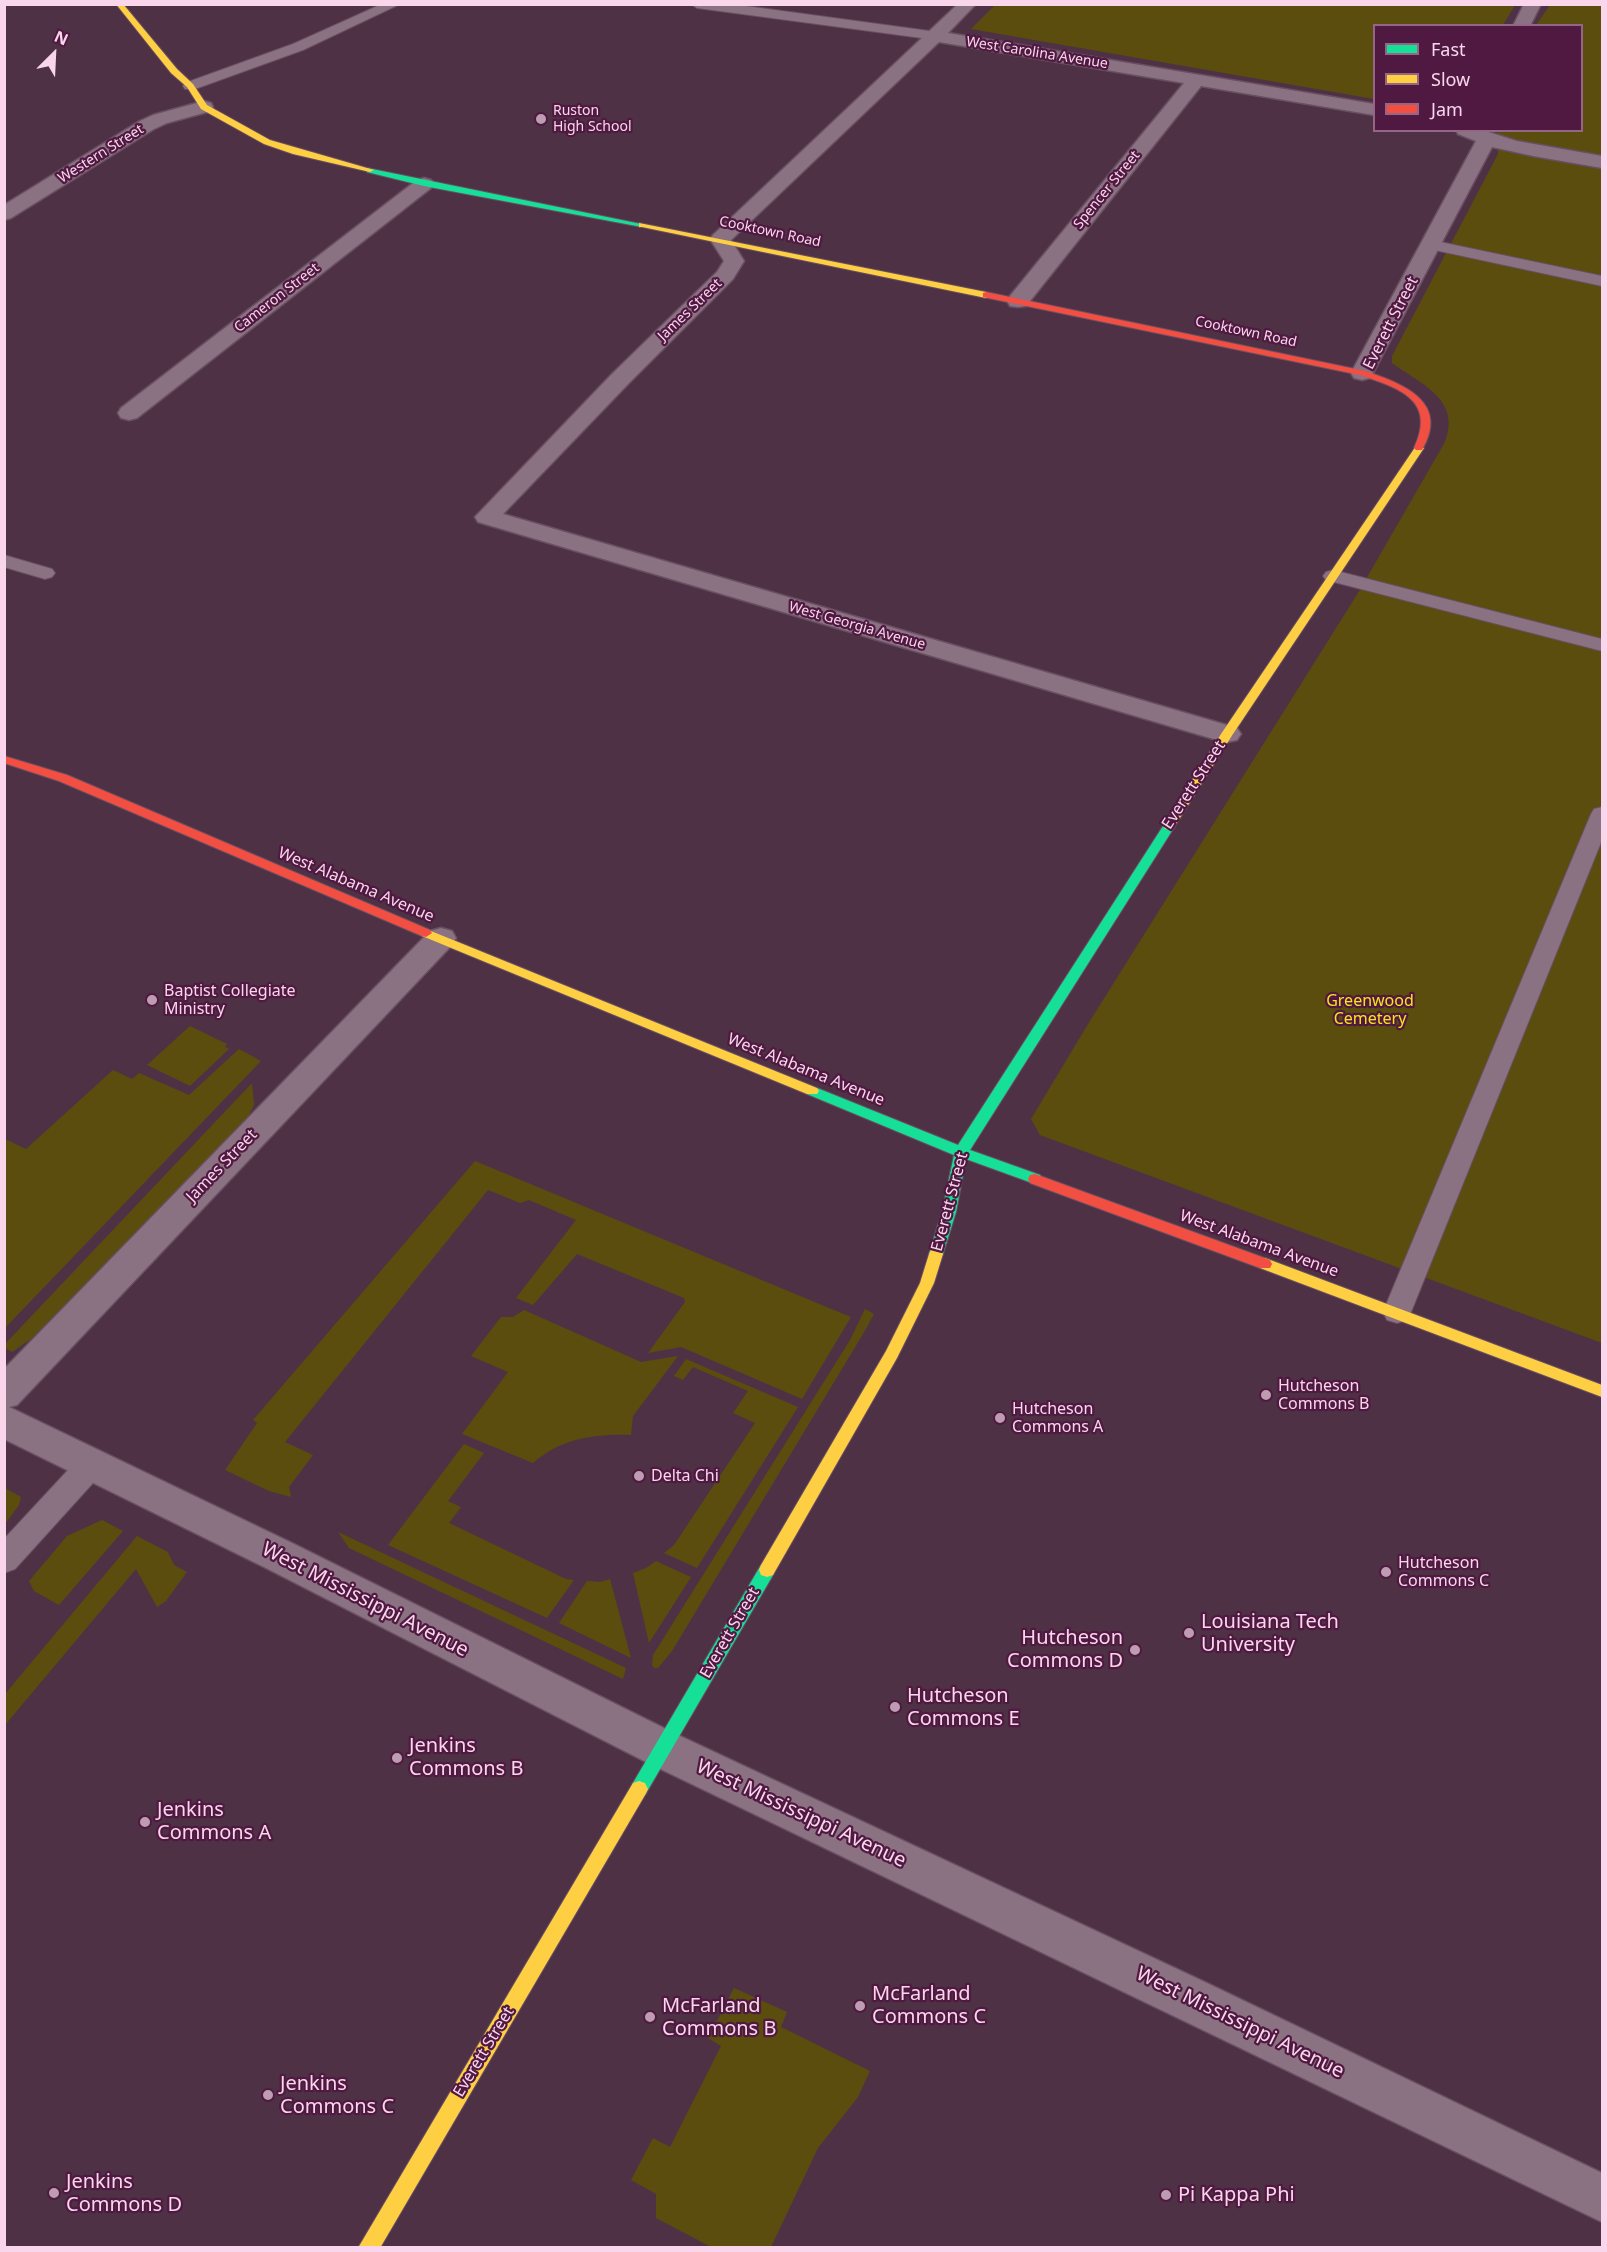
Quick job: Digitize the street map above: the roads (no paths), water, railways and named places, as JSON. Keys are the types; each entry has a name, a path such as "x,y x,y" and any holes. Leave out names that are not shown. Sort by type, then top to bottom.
{"street":[{"name":"Cooktown Road","path":"119,4 174,71 190,86 204,107 267,142 296,152 424,184 720,239 1362,374"},
{"path":"720,239 937,36 968,4"},
{"path":"1522,24 1533,4"},
{"name":"West Carolina Avenue","path":"937,36 1373,110"},
{"name":"Spencer Street","path":"1018,301 1197,79"},
{"name":"Western Street","path":"4,214 130,134 160,119 204,107"},
{"path":"1470,132 1487,139 1602,162"},
{"name":"Everett Street","path":"368,2247 663,1749 897,1344 927,1283 949,1212 961,1152 1227,734 1423,442 1428,421 1421,404 1404,390 1362,374 1487,139"},
{"name":"Cameron Street","path":"129,413 424,184"},
{"name":"James Street","path":"487,518 620,379 726,275 734,261 720,239"},
{"name":"West Georgia Avenue","path":"487,518 1227,734"},
{"name":"West Alabama Avenue","path":"4,759 63,778 329,893 961,1152 1397,1312 1602,1391"},
{"name":"James Street","path":"4,1394 441,938"},
{"name":"West Mississippi Avenue","path":"4,1421 663,1749 1193,2000 1602,2198"}],"lane":[{"path":"190,86 298,47 394,4"},
{"name":"West Carolina Avenue","path":"697,4 937,36"},
{"path":"1431,245 1602,281"},
{"path":"4,561 45,573"},
{"path":"1333,576 1602,645"},
{"path":"1397,1312 1602,814"},
{"path":"4,1560 92,1464"}],"place":[{"name":"Ruston High School","path":"541,119"},
{"name":"Baptist Collegiate Ministry","path":"152,1000"},
{"name":"Hutcheson Commons B","path":"1266,1395"},
{"name":"Hutcheson Commons A","path":"1000,1418"},
{"name":"Delta Chi","path":"639,1476"},
{"name":"Hutcheson Commons C","path":"1386,1572"},
{"name":"Louisiana Tech University","path":"1189,1633"},
{"name":"Hutcheson Commons D","path":"1135,1650"},
{"name":"Hutcheson Commons E","path":"895,1707"},
{"name":"Jenkins Commons B","path":"397,1758"},
{"name":"Jenkins Commons A","path":"145,1822"},
{"name":"McFarland Commons C","path":"860,2006"},
{"name":"McFarland Commons B","path":"650,2017"},
{"name":"Jenkins Commons C","path":"268,2095"},
{"name":"Jenkins Commons D","path":"54,2193"},
{"name":"Pi Kappa Phi","path":"1166,2195"}],"park label":[{"name":"Greenwood Cemetery","path":"1370,1010"}]}
